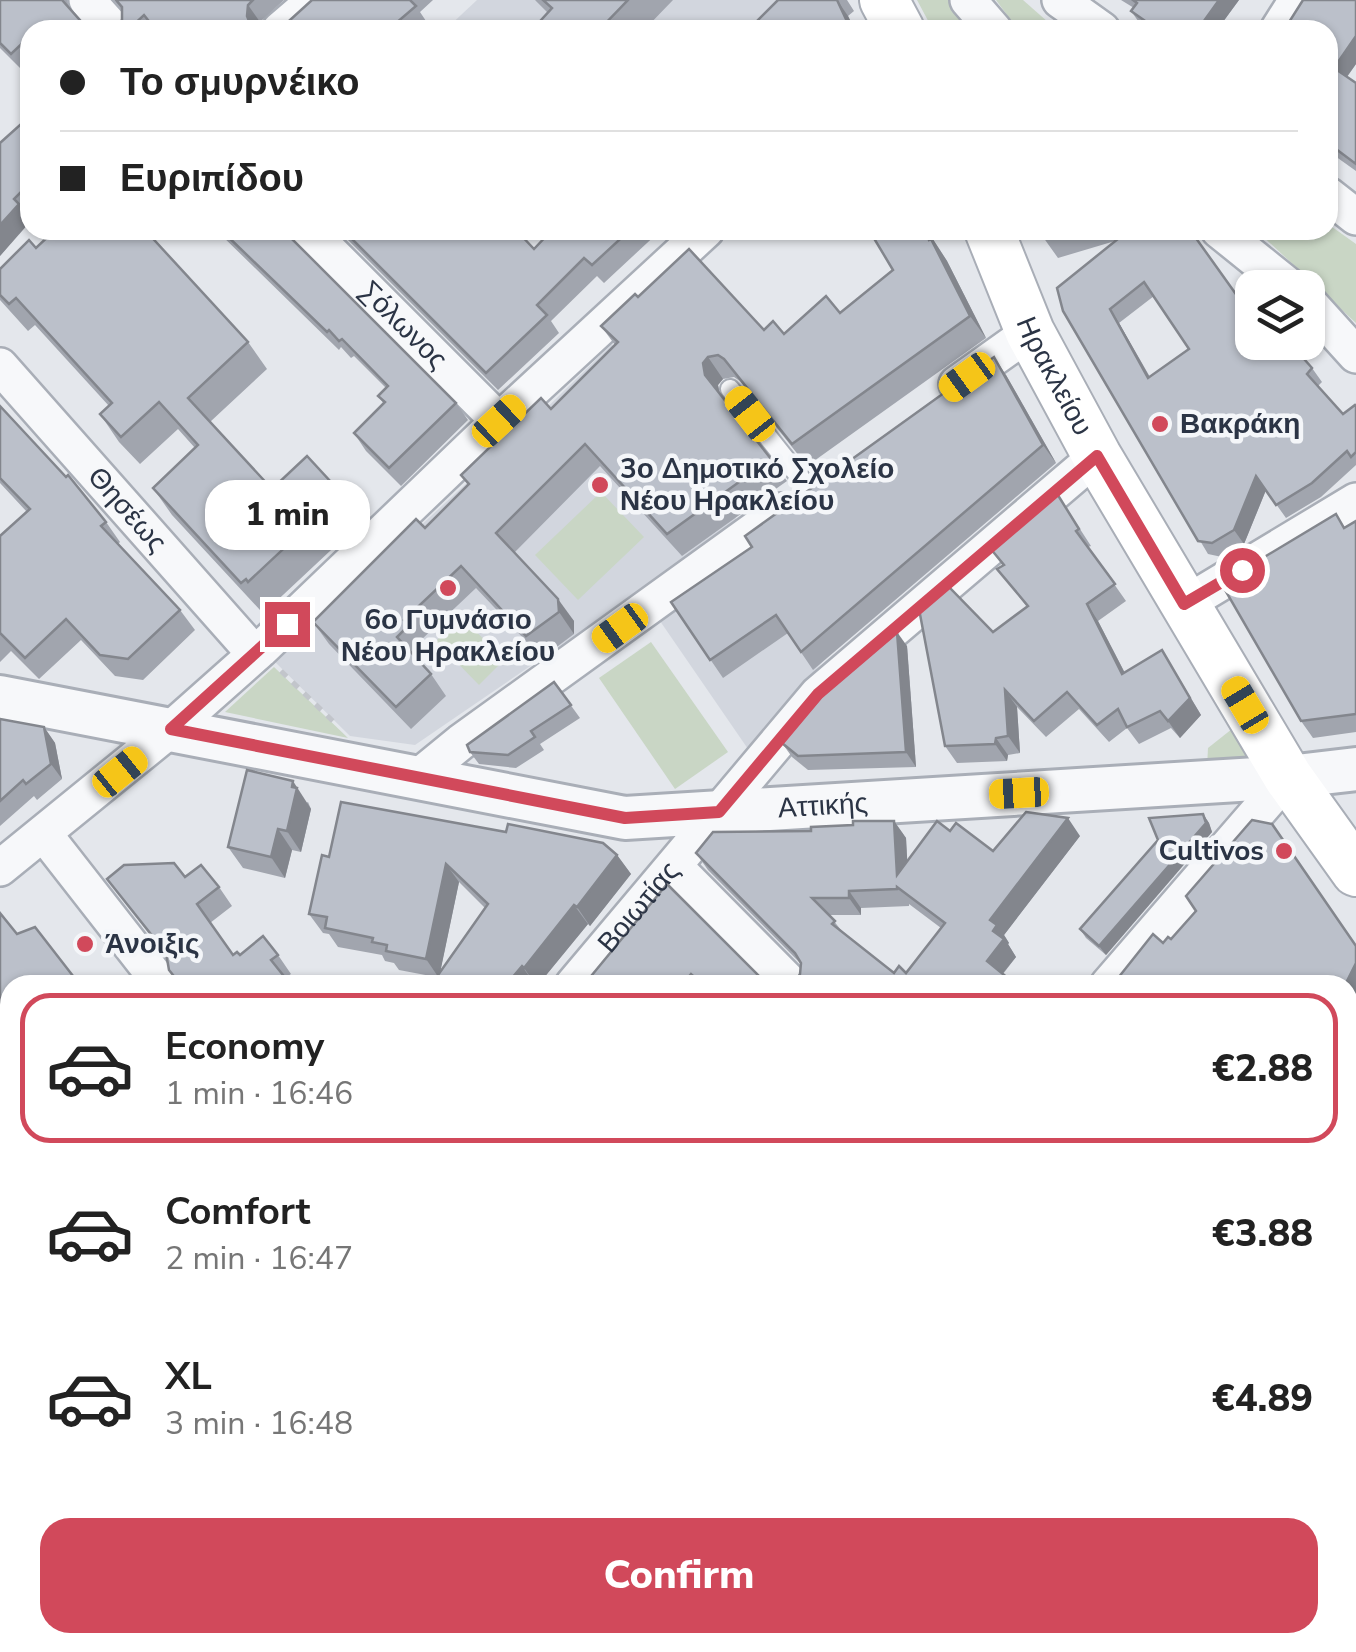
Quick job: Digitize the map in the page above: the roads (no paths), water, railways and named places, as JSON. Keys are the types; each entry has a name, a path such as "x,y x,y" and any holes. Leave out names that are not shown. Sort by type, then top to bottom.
{"main road":[{"name":"Ηρακλείου","path":"993,240 1030,332 1097,456 1288,777 1356,872"}],"street":[{"path":"87,0 105,20"},
{"path":"292,20 315,0"},
{"path":"968,0 985,20"},
{"path":"1060,0 1088,20"},
{"name":"Σόλωνος","path":"318,240 499,421"},
{"path":"0,868 171,729 258,652 695,240"},
{"path":"1231,240 1269,270"},
{"path":"1325,321 1356,355"},
{"path":"936,400 1030,332"},
{"name":"Θησέως","path":"0,366 258,652"},
{"name":"Βοιωτίας","path":"581,975 818,694 1097,456"},
{"path":"417,778 461,742 841,468"},
{"path":"1184,604 1356,501"},
{"name":"Αττικής","path":"0,698 625,818 1288,777 1356,769"},
{"path":"1117,975 1288,777"},
{"path":"44,834 154,975"},
{"path":"674,866 782,975"}],"lane":[{"path":"730,388 810,490"}],"place":[{"name":"Βακράκη","path":"1160,424"},
{"name":"3ο Δημοτικό Σχολείο Νέου Ηρακλείου","path":"600,485"},
{"name":"6ο Γυμνάσιο Νέου Ηρακλείου","path":"448,588"},
{"name":"Cultivos","path":"1284,851"},
{"name":"Άνοιξις","path":"85,944"}]}
